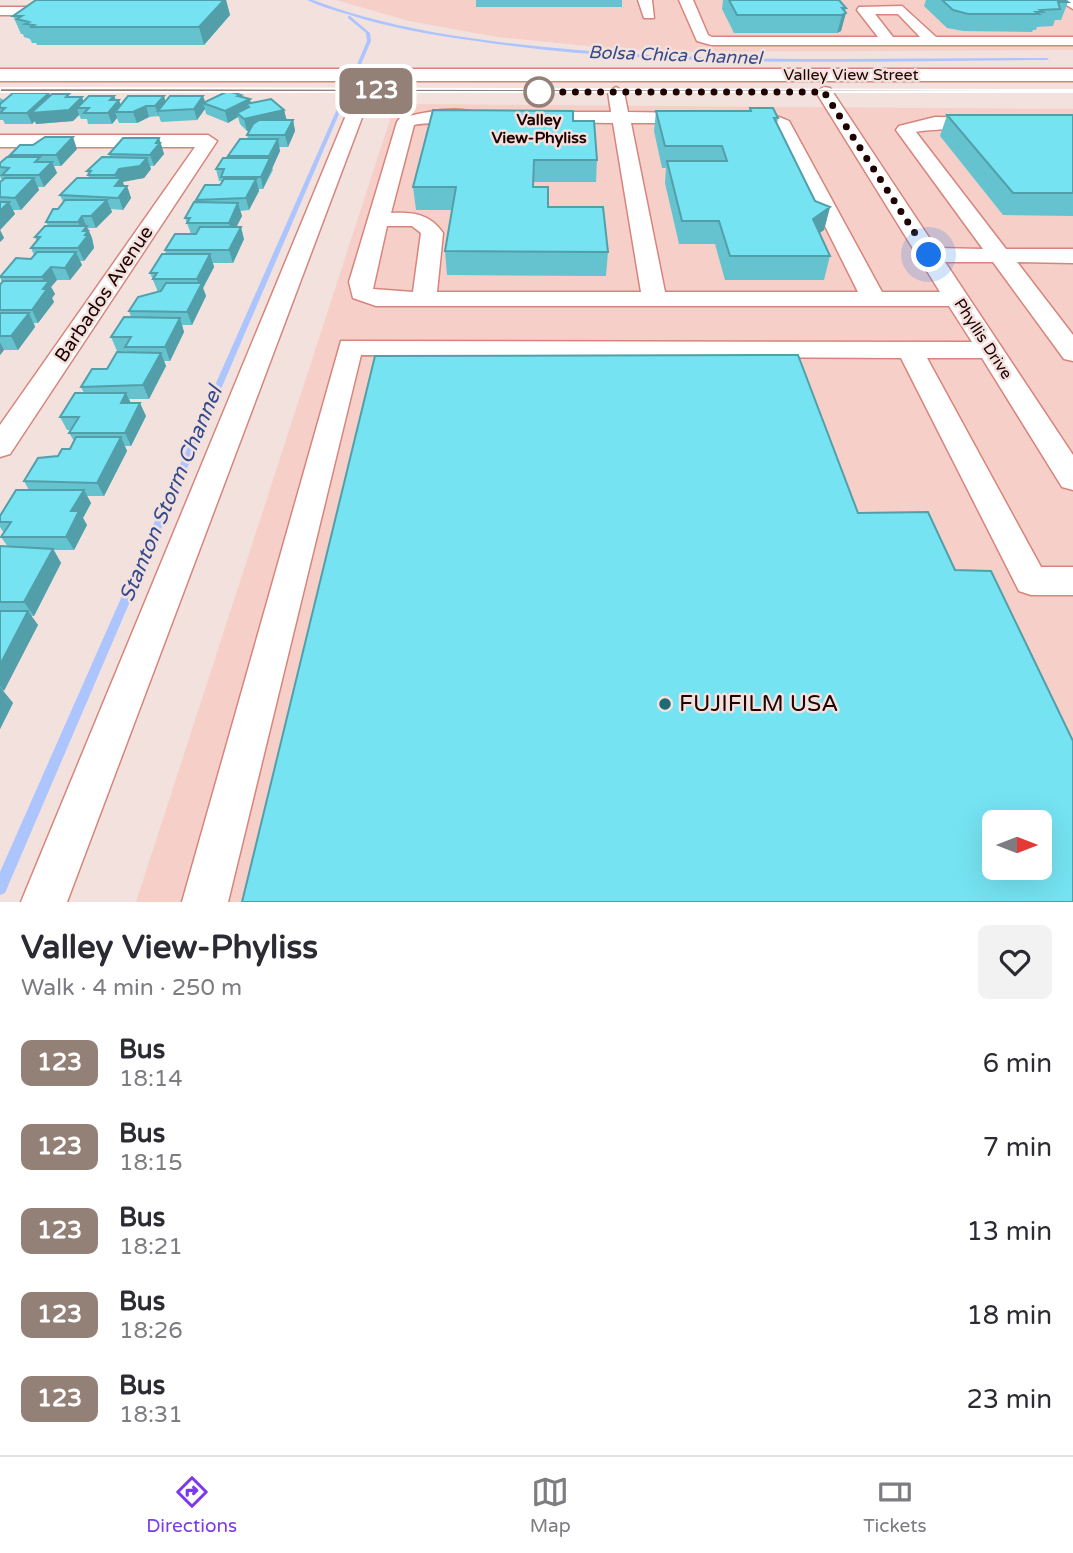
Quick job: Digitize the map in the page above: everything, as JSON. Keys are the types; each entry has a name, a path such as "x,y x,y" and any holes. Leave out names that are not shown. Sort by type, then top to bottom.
{"main road":[{"path":"828,83 860,70 1073,68"},
{"name":"Valley View Street","path":"0,75 828,83 1073,92"},
{"name":"Valley View Street","path":"0,90 616,92 1073,75"}],"street":[{"path":"0,9 11,0"},
{"path":"645,0 649,15"},
{"path":"686,0 702,38 711,41 1073,41"},
{"path":"1065,0 1073,5"},
{"path":"0,9 38,11"},
{"path":"890,42 864,10 902,10 933,42"},
{"name":"Phyllis Drive","path":"828,83 929,255 1073,480"},
{"path":"44,902 364,91"},
{"path":"616,92 654,299"},
{"path":"874,299 782,125 760,118 429,116 407,122 361,282 361,293 376,299 424,299 654,299 874,299 957,299"},
{"path":"1004,122 935,122 905,130 997,256 1073,353"},
{"name":"Barbados Avenue","path":"0,447 208,142 1,141"},
{"path":"379,220 420,220 429,226 432,233 424,299"},
{"path":"929,255 1073,256"},
{"path":"205,902 350,347 990,350"},
{"path":"910,350 1031,581 1073,581"}],"shaded area":[{"path":"336,0 1073,0 1073,50 672,52 607,48 497,37 409,21"},
{"path":"395,104 1073,109 1073,902 136,902"}],"building":[{"path":"36,0 224,0 199,27 30,27 34,25 17,19 22,16 13,16"},
{"path":"729,0 839,0 846,8 842,8 846,13 737,15"},
{"path":"942,0 1068,2 1058,2 1060,9 1040,10 1043,12 1036,12 1039,14 968,14 953,10"},
{"path":"228,91 250,99 225,111 203,103"},
{"path":"13,93 49,93 27,113 0,113 5,108 0,108 0,104"},
{"path":"52,94 82,97 69,110 31,113"},
{"path":"89,96 114,96 110,100 119,100 108,113 84,113 89,108 77,108"},
{"path":"128,96 164,96 155,106 146,106 133,112 115,112"},
{"path":"170,96 203,96 194,109 158,111"},
{"path":"271,99 284,110 244,119 237,113 249,107 246,104"},
{"path":"750,108 773,108 778,118 774,118 815,201 830,207 813,219 830,256 730,256 719,221 682,221 667,161 727,161 722,146 665,146 656,111 751,111"},
{"path":"433,110 573,111 573,121 594,121 597,160 534,160 533,187 548,187 548,207 603,207 608,252 445,251 456,187 413,187"},
{"path":"947,115 1073,115 1073,193 1013,193"},
{"path":"259,120 293,120 285,135 247,135 253,124"},
{"path":"45,137 73,137 56,155 10,155 20,145 33,145"},
{"path":"123,138 159,138 156,143 160,143 150,155 109,154"},
{"path":"240,139 278,139 269,156 228,156"},
{"path":"7,157 40,157 35,162 52,162 39,175 2,175 9,168 0,167 0,163"},
{"path":"102,157 147,158 140,166 119,169 115,175 88,175 91,171 87,171"},
{"path":"223,158 270,158 261,177 221,177 224,169 216,169"},
{"path":"5,178 34,178 15,198 0,197 0,182"},
{"path":"77,178 121,178 115,186 127,186 118,198 60,195"},
{"path":"224,179 256,179 246,198 196,200 205,185 220,185"},
{"path":"65,200 107,200 91,216 82,216 78,222 46,222 53,209 58,209"},
{"path":"0,202 9,202 0,211"},
{"path":"194,202 238,203 229,223 187,223 190,218 185,218"},
{"path":"45,226 87,226 83,231 88,231 85,235 88,235 78,248 31,248 40,237 35,237"},
{"path":"200,227 241,227 229,250 165,250 175,234 196,234"},
{"path":"37,252 76,252 65,268 51,267 42,277 0,277 16,258 31,259"},
{"path":"162,254 210,254 197,279 153,279 157,273 150,273"},
{"path":"3,281 49,281 43,289 47,289 32,310 0,310 0,285"},
{"path":"166,283 202,283 187,312 129,311 138,297 161,291"},
{"path":"0,313 29,313 11,336 0,336"},
{"path":"124,317 180,318 165,347 125,347 131,337 111,337"},
{"path":"117,352 161,353 143,385 81,387 92,369 107,369"},
{"name":"FUJIFILM USA","path":"798,355 858,513 928,512 955,570 991,571 1073,741 1073,902 242,902 375,356"},
{"path":"75,393 126,393 121,403 140,403 125,433 69,433 79,417 60,417"},
{"path":"76,437 121,437 97,483 24,481 38,458 58,456 62,449 70,449"},
{"path":"16,490 84,490 71,511 79,511 66,537 1,537 11,522 0,522 0,516"},
{"path":"0,546 53,549 24,602 0,602"},
{"path":"0,611 28,611 0,665"}],"waterway":[{"name":"Bolsa Chica Channel","path":"309,0 358,17 408,29 485,42 578,52 711,59 1047,59"},
{"name":"Stanton Storm Channel","path":"349,17 368,33 369,41 358,67"},
{"name":"Stanton Storm Channel","path":"0,888 343,100"}],"bus line":[{"name":"123","path":"0,90 1073,92"}],"place":[{"name":"Valley View-Phyliss","path":"539,92"},
{"name":"FUJIFILM USA","path":"665,704"}],"route":[{"path":"539,92 532,92 824,92 929,255"}]}
